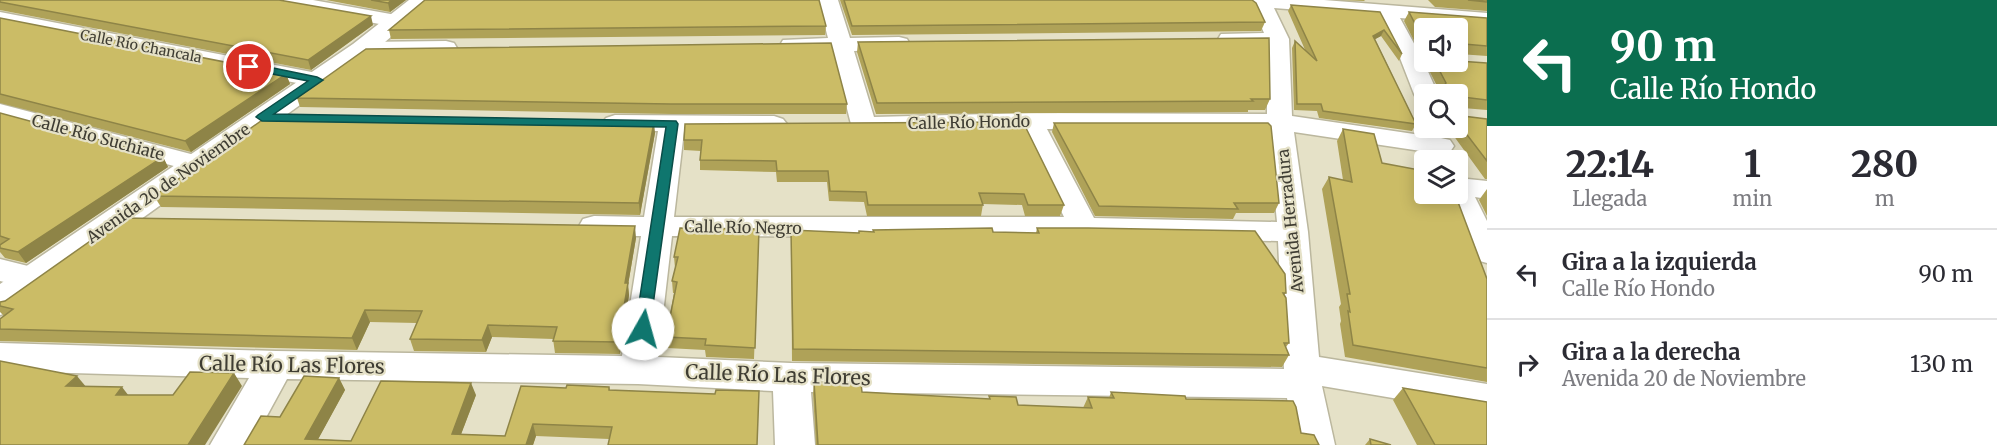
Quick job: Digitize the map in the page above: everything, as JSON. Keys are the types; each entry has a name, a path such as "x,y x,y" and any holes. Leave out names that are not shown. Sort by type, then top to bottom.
{"street":[{"path":"280,0 396,21"},
{"name":"Avenida 20 de Noviembre","path":"0,302 362,49 423,0"},
{"path":"828,0 842,45"},
{"path":"1261,1 1487,19"},
{"name":"Avenida Herradura","path":"1261,1 1278,39 1280,122 1293,232 1303,377 1316,445"},
{"path":"1386,12 1414,53"},
{"name":"Calle Río Chancala","path":"0,18 317,80"},
{"path":"1207,40 1278,39"},
{"path":"770,46 924,44"},
{"name":"Calle Río Hondo","path":"842,45 853,124 1030,121 1280,122 1441,145"},
{"path":"362,49 470,48"},
{"name":"Calle Río Suchiate","path":"0,111 196,164"},
{"path":"262,117 309,118"},
{"path":"1030,121 1084,227"},
{"path":"590,123 796,124"},
{"path":"638,370 672,124"},
{"path":"1468,187 1487,190"},
{"path":"1464,204 1487,253"},
{"path":"120,218 168,219"},
{"name":"Calle Río Negro","path":"565,226 1084,227 1293,232"},
{"path":"0,270 32,278"},
{"name":"Calle Río Las Flores","path":"0,357 276,365 638,370 791,377 1303,377 1487,399"},
{"path":"230,445 276,365"},
{"path":"791,377 795,445"}],"building":[{"path":"0,0 279,0 371,16 308,60 0,2"},
{"path":"371,0 392,0 388,3"},
{"path":"425,0 819,0 826,26 389,30"},
{"path":"844,0 1252,0 1256,3 1265,22 852,26"},
{"path":"1291,5 1380,12 1402,54 1384,30 1373,36 1414,124 1323,111 1321,104 1297,104 1295,41 1317,61"},
{"path":"1409,12 1487,18 1487,46 1468,44 1468,18 1414,18 1414,22"},
{"path":"0,18 286,74 185,141 0,94"},
{"path":"1269,38 1270,99 1251,99 1253,101 877,103 858,42"},
{"path":"831,43 847,104 671,104 297,98 366,49"},
{"path":"1468,62 1487,63 1487,100 1468,98 1468,84 1446,83 1440,72 1468,72"},
{"path":"0,113 163,157 18,252 0,248 0,245 9,239 0,236"},
{"path":"268,116 654,122 639,203 154,196"},
{"path":"1468,117 1487,119 1487,161 1468,136"},
{"path":"1023,122 1064,205 1028,205 1024,194 979,193 983,205 868,205 866,192 830,191 828,171 777,171 776,161 700,160 702,140 684,140 685,124"},
{"path":"1054,123 1268,123 1271,126 1279,203 1234,203 1238,209 1099,206"},
{"path":"1343,129 1374,134 1382,163 1414,169 1414,204 1459,204 1487,279 1487,368 1353,345 1347,294 1350,294 1329,177 1352,182"},
{"path":"123,218 635,226 618,342 553,341 557,327 488,325 482,340 410,339 422,311 365,310 352,338 0,329 0,319 13,309 0,306 0,302 5,301"},
{"path":"680,228 759,229 755,348 705,345 706,339 666,337 677,282 672,281 678,257 674,257"},
{"path":"992,228 993,232 1039,233 1037,228 1255,231 1285,274 1286,293 1283,293 1286,298 1289,343 1284,343 1289,355 793,349 791,230 859,233 859,231 874,232 873,230"},
{"path":"0,361 77,376 66,386 122,387 116,395 173,395 190,372 234,373 188,445 0,445"},
{"path":"304,376 339,378 305,439 351,441 381,381 471,383 452,434 505,436 521,386 566,388 567,385 609,387 609,390 715,394 716,390 759,391 757,445 608,445 612,427 533,424 526,445 244,445 261,416 280,417"},
{"path":"814,382 861,383 862,392 990,399 989,396 1016,397 1018,405 1092,408 1088,397 1114,398 1111,392 1185,396 1186,399 1293,401 1301,433 1314,435 1319,445 818,445"},
{"path":"1403,388 1487,402 1487,445 1435,445"},
{"path":"1370,439 1391,445 1371,445"}],"route":[{"path":"249,67 317,80 262,117 672,124 643,329"}]}
